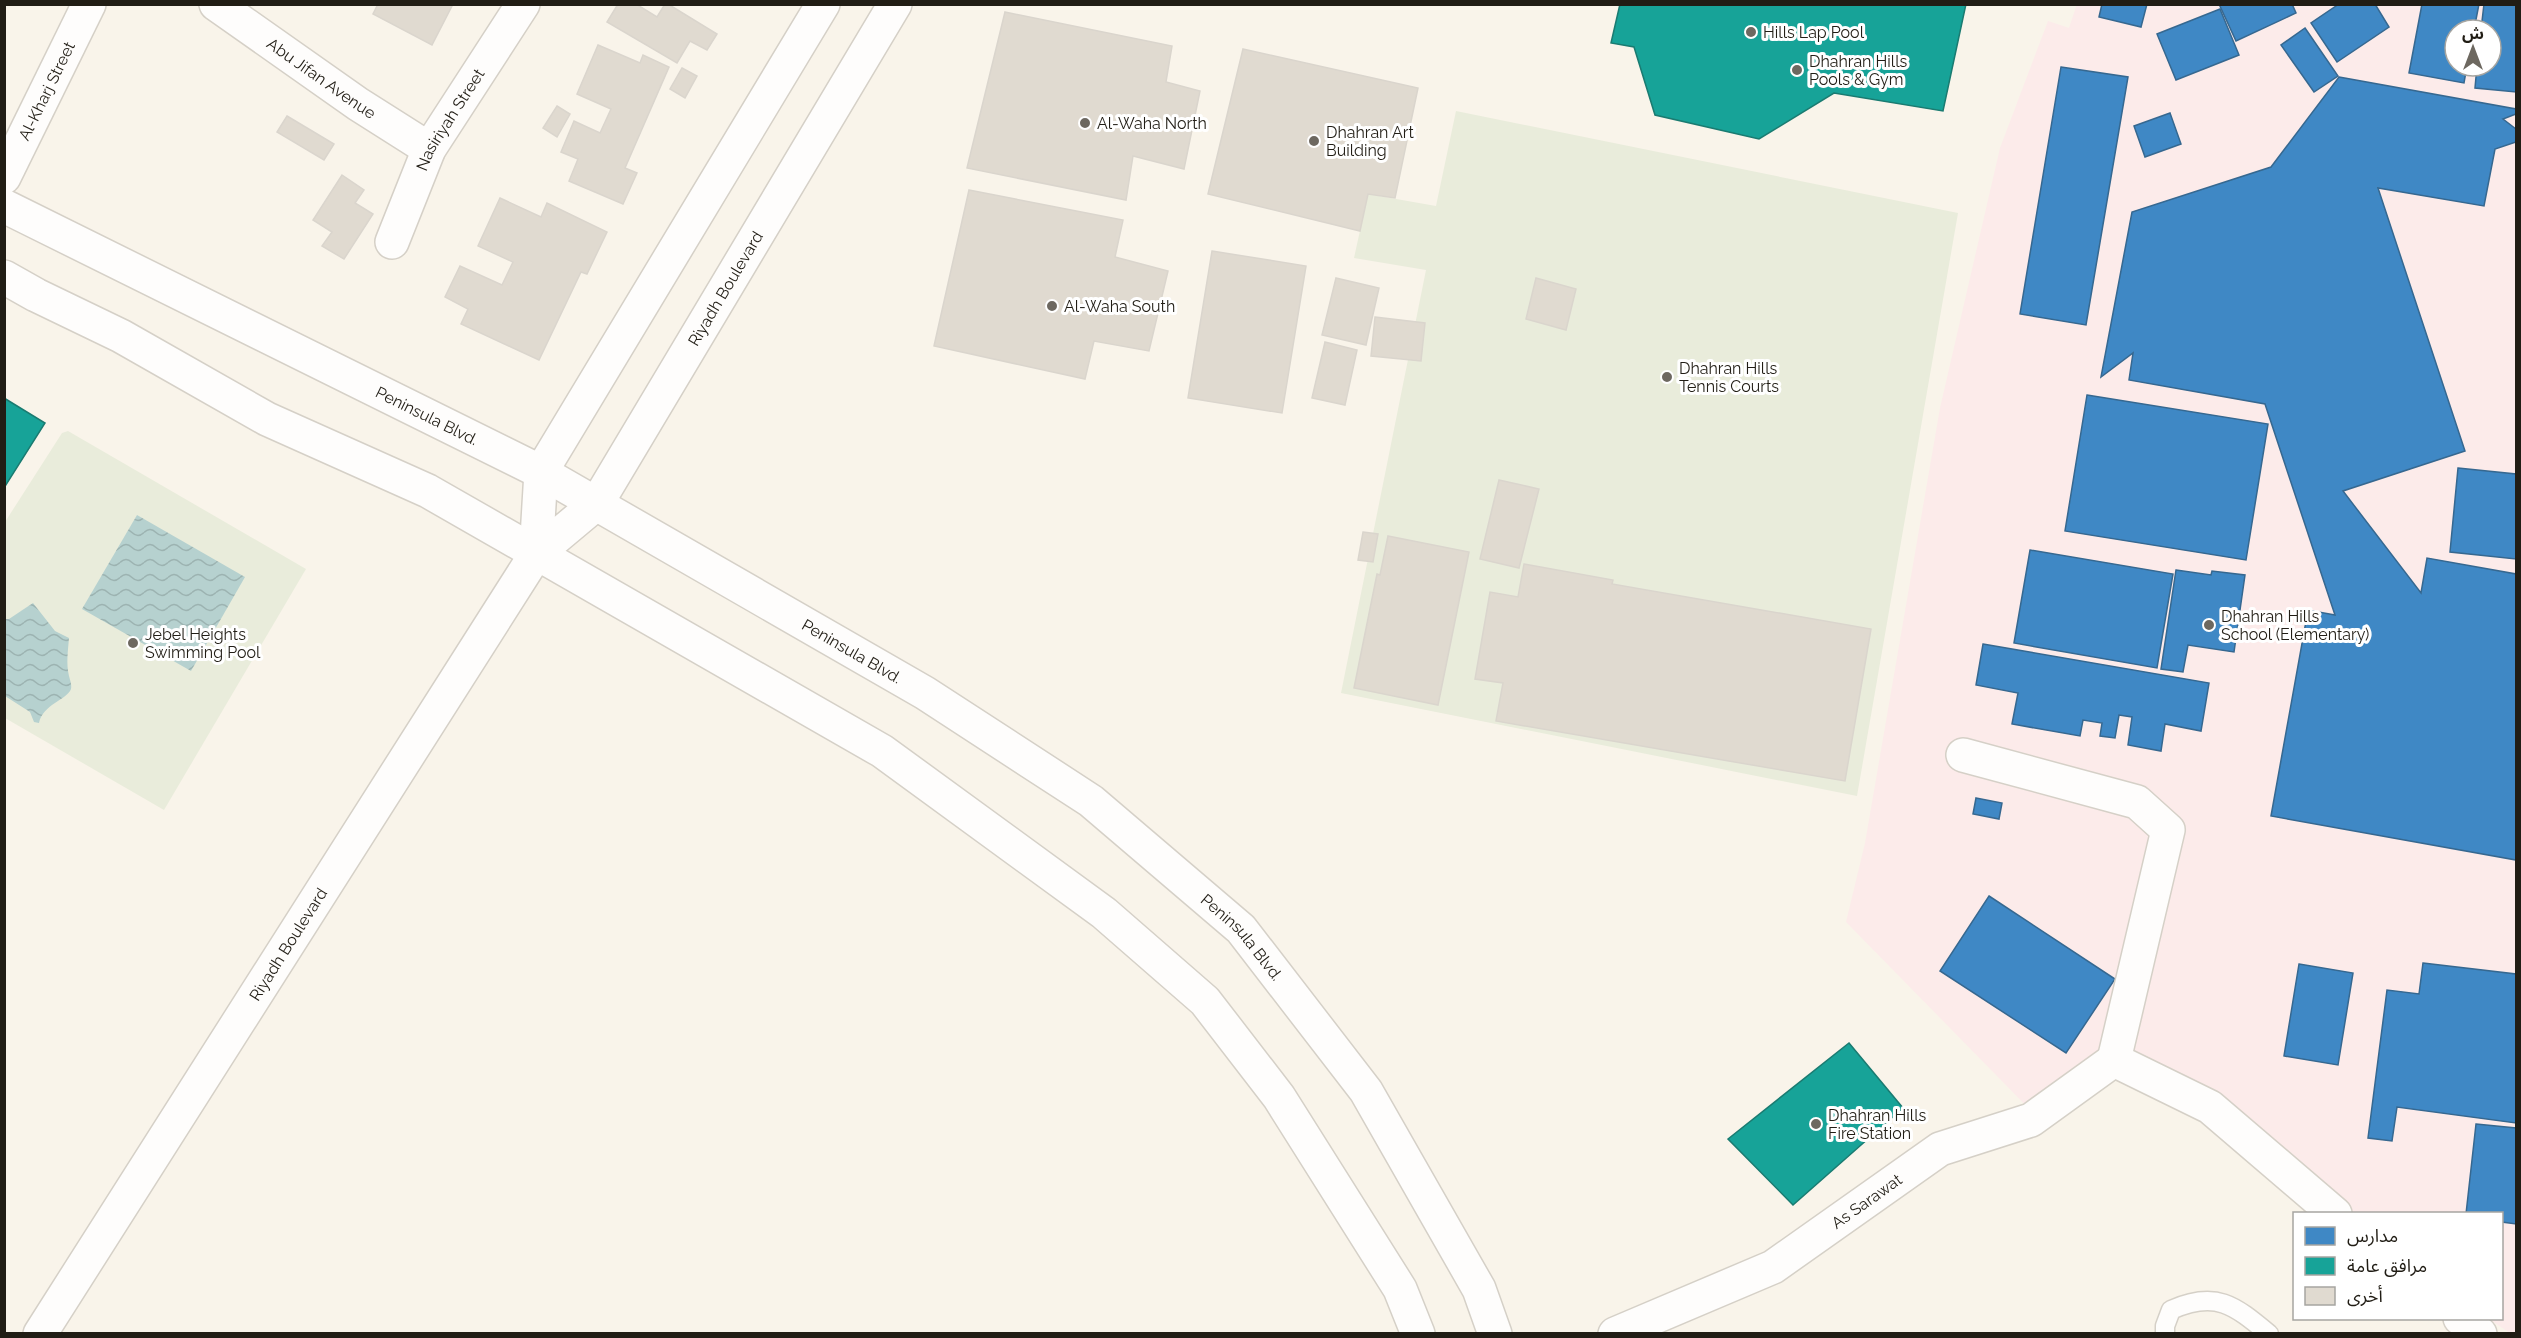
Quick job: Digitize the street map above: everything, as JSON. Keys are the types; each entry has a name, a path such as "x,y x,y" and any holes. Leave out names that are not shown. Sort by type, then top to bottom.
{"main road":[{"name":"Al-Kharj Street","path":"4,177 89,4"},
{"name":"Abu Jifan Avenue","path":"216,4 358,104 429,149"},
{"name":"Nasiriyah Street","path":"392,242 429,149 523,4"},
{"name":"Riyadh Boulevard","path":"536,554 542,472 823,4"},
{"name":"Riyadh Boulevard","path":"40,1334 536,554 597,503 895,4"},
{"name":"Peninsula Blvd.","path":"4,206 542,472 925,693 1091,801 1241,929 1366,1090 1479,1289 1495,1334"},
{"path":"4,277 121,336 267,419 428,491 882,751 1104,913 1205,1001 1279,1097 1401,1289 1418,1334"},
{"path":"1963,756 2137,802 2168,830 2114,1060 2210,1107 2333,1212"},
{"name":"As Sarawat","path":"1615,1334 1773,1268 1940,1149 2031,1120 2114,1060"},
{"path":"2462,1320 2480,1334"}],"lane":[{"path":"2165,1334 2165,1326 2171,1310 2188,1302 2207,1299 2238,1308 2269,1334"}],"shaded area":[{"name":"Dhahran Hills School (Elementary)","path":"2077,4 2516,5 2516,1333 2510,1333 2490,1320 2503,1320 2503,1212 2338,1212 2129,1066 2042,1122 1846,922 1865,843 1940,408 2000,148 2048,21 2069,28"}],"green space":[{"name":"Dhahran Hills Tennis Courts","path":"1456,111 1958,213 1857,796 1341,693 1426,270 1354,258 1368,194 1436,206"},
{"name":"Jebel Heights Swimming Pool","path":"68,431 306,569 164,810 5,718 5,522 62,433"}],"water":[{"name":"Jebel Heights Swimming Pool","path":"137,515 245,577 191,671 82,609"},
{"path":"33,603 55,631 69,638 68,666 71,689 45,711 39,723 34,722 30,712 5,696 5,619 9,619"}],"building: مدارس":[{"path":"2102,4 2147,4 2141,27 2099,17"},
{"path":"2219,4 2292,4 2296,13 2236,41"},
{"path":"2339,4 2375,4 2389,27 2337,62 2311,23"},
{"path":"2422,4 2479,4 2476,18 2443,18 2443,78 2465,78 2464,83 2409,73"},
{"path":"2484,4 2516,5 2516,92 2475,88 2476,78 2503,78 2503,18 2482,18"},
{"path":"2220,9 2239,55 2176,80 2157,34"},
{"path":"2305,28 2338,76 2314,92 2281,45"},
{"path":"2061,67 2128,77 2086,325 2020,314"},
{"path":"2339,77 2516,109 2516,114 2503,119 2516,129 2516,142 2495,149 2484,206 2378,188 2465,451 2343,491 2421,593 2427,558 2516,574 2516,860 2271,816 2308,610 2335,615 2265,404 2129,380 2133,353 2101,377 2132,212 2271,167"},
{"path":"2170,113 2181,144 2145,157 2134,126"},
{"path":"2087,395 2268,424 2246,560 2065,531"},
{"path":"2458,468 2516,474 2516,559 2450,552"},
{"path":"2030,550 2173,574 2157,668 2014,643"},
{"path":"2176,570 2211,575 2212,571 2245,575 2234,652 2188,645 2183,672 2161,669"},
{"path":"1983,644 2209,683 2201,731 2165,724 2161,751 2128,745 2132,717 2119,715 2115,738 2100,736 2102,723 2083,720 2080,736 2012,724 2018,693 1976,685"},
{"path":"1976,798 2002,803 1999,819 1973,814"},
{"path":"1989,896 2115,979 2066,1053 1940,971"},
{"path":"2423,963 2516,974 2516,1123 2397,1107 2392,1141 2368,1138 2387,990 2419,994"},
{"path":"2299,964 2353,973 2338,1065 2284,1056"},
{"path":"2476,1124 2516,1128 2516,1224 2503,1222 2503,1212 2466,1212"}],"building: مرافق عامة":[{"name":"Dhahran Hills Pools & Gym","path":"1620,4 1966,4 1943,111 1834,93 1759,139 1655,115 1634,47 1611,43"},
{"path":"4,398 45,423 4,488"},
{"name":"Dhahran Hills Fire Station","path":"1849,1043 1903,1108 1793,1205 1728,1139"}],"building: أخرى":[{"path":"378,4 449,4 452,6 432,45 373,14"},
{"path":"618,4 636,4 657,17 665,4 668,4 717,34 707,50 690,41 677,63 607,22"},
{"name":"Al-Waha North","path":"1005,12 1172,46 1166,82 1200,91 1184,169 1133,156 1126,200 967,168"},
{"path":"598,45 640,63 643,55 669,67 625,168 637,173 623,204 569,181 578,159 561,152 574,121 600,133 611,109 577,94"},
{"name":"Dhahran Art Building","path":"1243,49 1418,88 1395,198 1368,194 1360,231 1208,194"},
{"path":"682,68 697,76 685,98 670,89"},
{"path":"557,106 570,114 557,137 543,128"},
{"path":"287,116 334,144 324,160 277,132"},
{"path":"342,175 364,190 355,203 373,214 344,259 322,246 332,232 313,220"},
{"name":"Al-Waha South","path":"969,190 1123,220 1115,257 1168,271 1149,351 1094,341 1085,379 934,346"},
{"path":"500,198 541,217 547,203 607,232 587,274 581,272 539,360 461,324 468,309 445,297 460,266 502,285 513,262 478,246"},
{"path":"1212,251 1306,266 1282,413 1188,398"},
{"path":"1336,278 1379,288 1366,345 1322,335"},
{"path":"1536,278 1576,289 1566,330 1526,319"},
{"path":"1375,317 1425,323 1421,361 1371,356"},
{"path":"1325,342 1357,350 1345,405 1312,398"},
{"path":"1499,480 1539,489 1519,568 1480,559"},
{"path":"1363,532 1378,534 1373,562 1358,560"},
{"path":"1388,536 1469,552 1438,705 1354,688 1377,574 1380,575"},
{"path":"1524,564 1613,580 1612,584 1871,629 1845,781 1496,721 1503,683 1475,679 1490,592 1518,597"}],"place":[{"name":"Hills Lap Pool","path":"1751,32"},
{"name":"Dhahran Hills Pools & Gym","path":"1797,70"},
{"name":"Al-Waha North","path":"1085,123"},
{"name":"Dhahran Art Building","path":"1314,141"},
{"name":"Al-Waha South","path":"1052,306"},
{"name":"Dhahran Hills Tennis Courts","path":"1667,377"},
{"name":"Dhahran Hills School (Elementary)","path":"2209,625"},
{"name":"Jebel Heights Swimming Pool","path":"133,643"},
{"name":"Dhahran Hills Fire Station","path":"1816,1124"}]}
